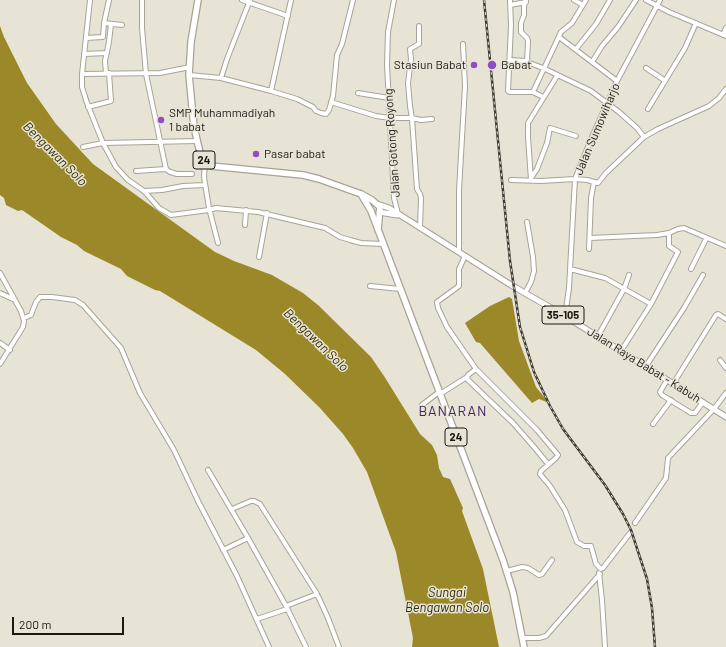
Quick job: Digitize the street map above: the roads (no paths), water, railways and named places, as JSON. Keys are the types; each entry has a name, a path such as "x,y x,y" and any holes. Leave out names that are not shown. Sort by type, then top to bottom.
{"highway":[{"name":"24","path":"198,0 192,36 189,74 192,112 200,155 211,166 303,175 361,194 378,204 380,207 378,230"},
{"name":"24","path":"361,194 371,211 507,571 513,592 524,647"},
{"path":"378,204 374,204 371,211 375,214 379,212"}],"main road":[{"name":"35-105","path":"378,204 390,208 398,215"},
{"name":"35-105","path":"379,212 398,215"},
{"name":"Jalan Raya Babat - Kabuh","path":"398,215 525,294 598,336 726,417"}],"street":[{"path":"90,0 82,74 82,87 88,107 103,143 120,173 144,190 159,208 172,215 216,208 246,210 325,228 340,237 361,243 383,244"},
{"path":"103,37 104,23 109,0"},
{"path":"142,0 142,28 146,74 166,169"},
{"path":"242,0 249,1 288,16"},
{"path":"271,91 291,0"},
{"path":"189,74 221,78 271,91 297,99 313,107 316,111 326,114 332,102 336,62 353,0"},
{"name":"Jalan Gotong Royong","path":"394,0 387,38 387,65 394,198 398,215"},
{"path":"574,0 583,5"},
{"path":"533,92 561,32 572,23 586,0"},
{"path":"576,49 596,24 610,0"},
{"path":"592,62 636,0"},
{"path":"646,0 725,35 726,28"},
{"name":"Jalan Sumowiharjo","path":"565,316 570,269 575,179 617,81 660,0"},
{"path":"221,78 249,1"},
{"path":"526,61 528,41 521,32 521,23 526,1 510,2 508,91 533,92 543,97"},
{"path":"104,23 122,25"},
{"path":"648,109 664,80 685,48 696,23"},
{"path":"88,107 111,102 111,88 105,70 111,24"},
{"path":"419,26 419,44 411,47 410,52 411,59 408,83 417,189 421,198 420,228"},
{"path":"559,36 617,81"},
{"path":"86,38 103,37 109,42"},
{"path":"459,252 459,190 466,86 463,44"},
{"path":"84,54 107,52"},
{"path":"509,60 526,61 527,63 544,68 557,76 583,87 607,103 628,120 644,137"},
{"path":"82,74 146,74 160,73 190,67"},
{"path":"646,68 664,80"},
{"path":"531,179 528,123 557,76"},
{"path":"511,180 531,179 541,181 575,179 599,182 644,137 658,129 705,108 719,98 726,89"},
{"path":"358,93 389,98"},
{"path":"332,102 376,116 421,120 432,119"},
{"path":"531,179 535,173 547,142 550,128 576,136"},
{"path":"83,147 103,143 197,141"},
{"path":"205,161 205,185 209,210 218,243"},
{"path":"136,171 166,169 170,172 178,174 192,174"},
{"path":"589,249 591,198 594,182"},
{"path":"144,190 162,190 182,186 205,185"},
{"path":"245,224 246,210"},
{"path":"260,257 267,214"},
{"path":"525,294 531,282 534,271 527,222"},
{"path":"590,238 669,233 684,228 726,246"},
{"path":"621,351 651,304 678,252 669,246 669,233"},
{"path":"690,269 706,238"},
{"path":"465,256 459,269 459,286 437,302 438,308 447,327 476,369 537,430 558,454 556,458 541,471 540,474 550,486 565,510 577,542 584,546 590,546 595,563 601,569"},
{"path":"570,269 605,278 651,304"},
{"path":"0,273 24,318 23,327 0,364"},
{"path":"598,336 624,289 629,275"},
{"path":"646,366 684,308 703,275"},
{"path":"370,286 400,289"},
{"path":"0,293 15,300"},
{"path":"24,318 31,315 36,302 40,297 75,300 83,305 107,330 121,348 140,393 174,450 237,576 269,647"},
{"path":"673,384 716,315 718,314 726,319"},
{"path":"0,343 10,350"},
{"path":"720,360 726,368"},
{"path":"422,405 439,393 467,377 476,369"},
{"path":"467,377 468,380 513,423 548,464"},
{"path":"667,380 660,393 671,400 694,413 703,402"},
{"path":"636,523 666,478 668,458 714,409 726,393"},
{"path":"653,424 671,400"},
{"path":"208,470 232,509 287,607 306,647"},
{"path":"232,509 251,501 260,504 316,594 328,618 339,647"},
{"path":"605,647 600,574 601,569 606,565 630,533"},
{"path":"223,550 248,538"},
{"path":"507,571 522,567 528,568 539,575 542,574 552,560"},
{"path":"522,638 539,638 546,636 600,574"},
{"path":"257,619 316,594"}],"water":[{"path":"0,26 27,83 56,124 93,164 215,252 234,261 272,275 303,293 318,305 371,357 420,434 432,445 437,455 439,468 443,477 450,479 463,508 462,511 483,569 499,647 412,647 413,638 396,552 367,472 343,434 320,408 285,374 256,350 160,291 127,276 121,269 84,251 22,210 18,211 6,205 4,198 0,195"},
{"path":"509,297 512,299 519,341 536,387 549,403 539,399 532,403 480,343 476,342 465,323 490,306"}],"railway":[{"path":"484,0 510,261 520,327 534,372 550,406 563,429 605,485 631,530 647,579 652,608 655,647"}],"place":[{"name":"Stasiun Babat","path":"474,65"},
{"name":"Babat","path":"492,65"},
{"name":"SMP Muhammadiyah 1 babat","path":"161,120"},
{"name":"Pasar babat","path":"256,154"}],"district":[{"name":"BANARAN","path":"453,411"}],"water label":[{"name":"Bengawan Solo","path":"55,154"},
{"name":"Bengawan Solo","path":"316,340"},
{"name":"Sungai Bengawan Solo","path":"447,600"}]}
